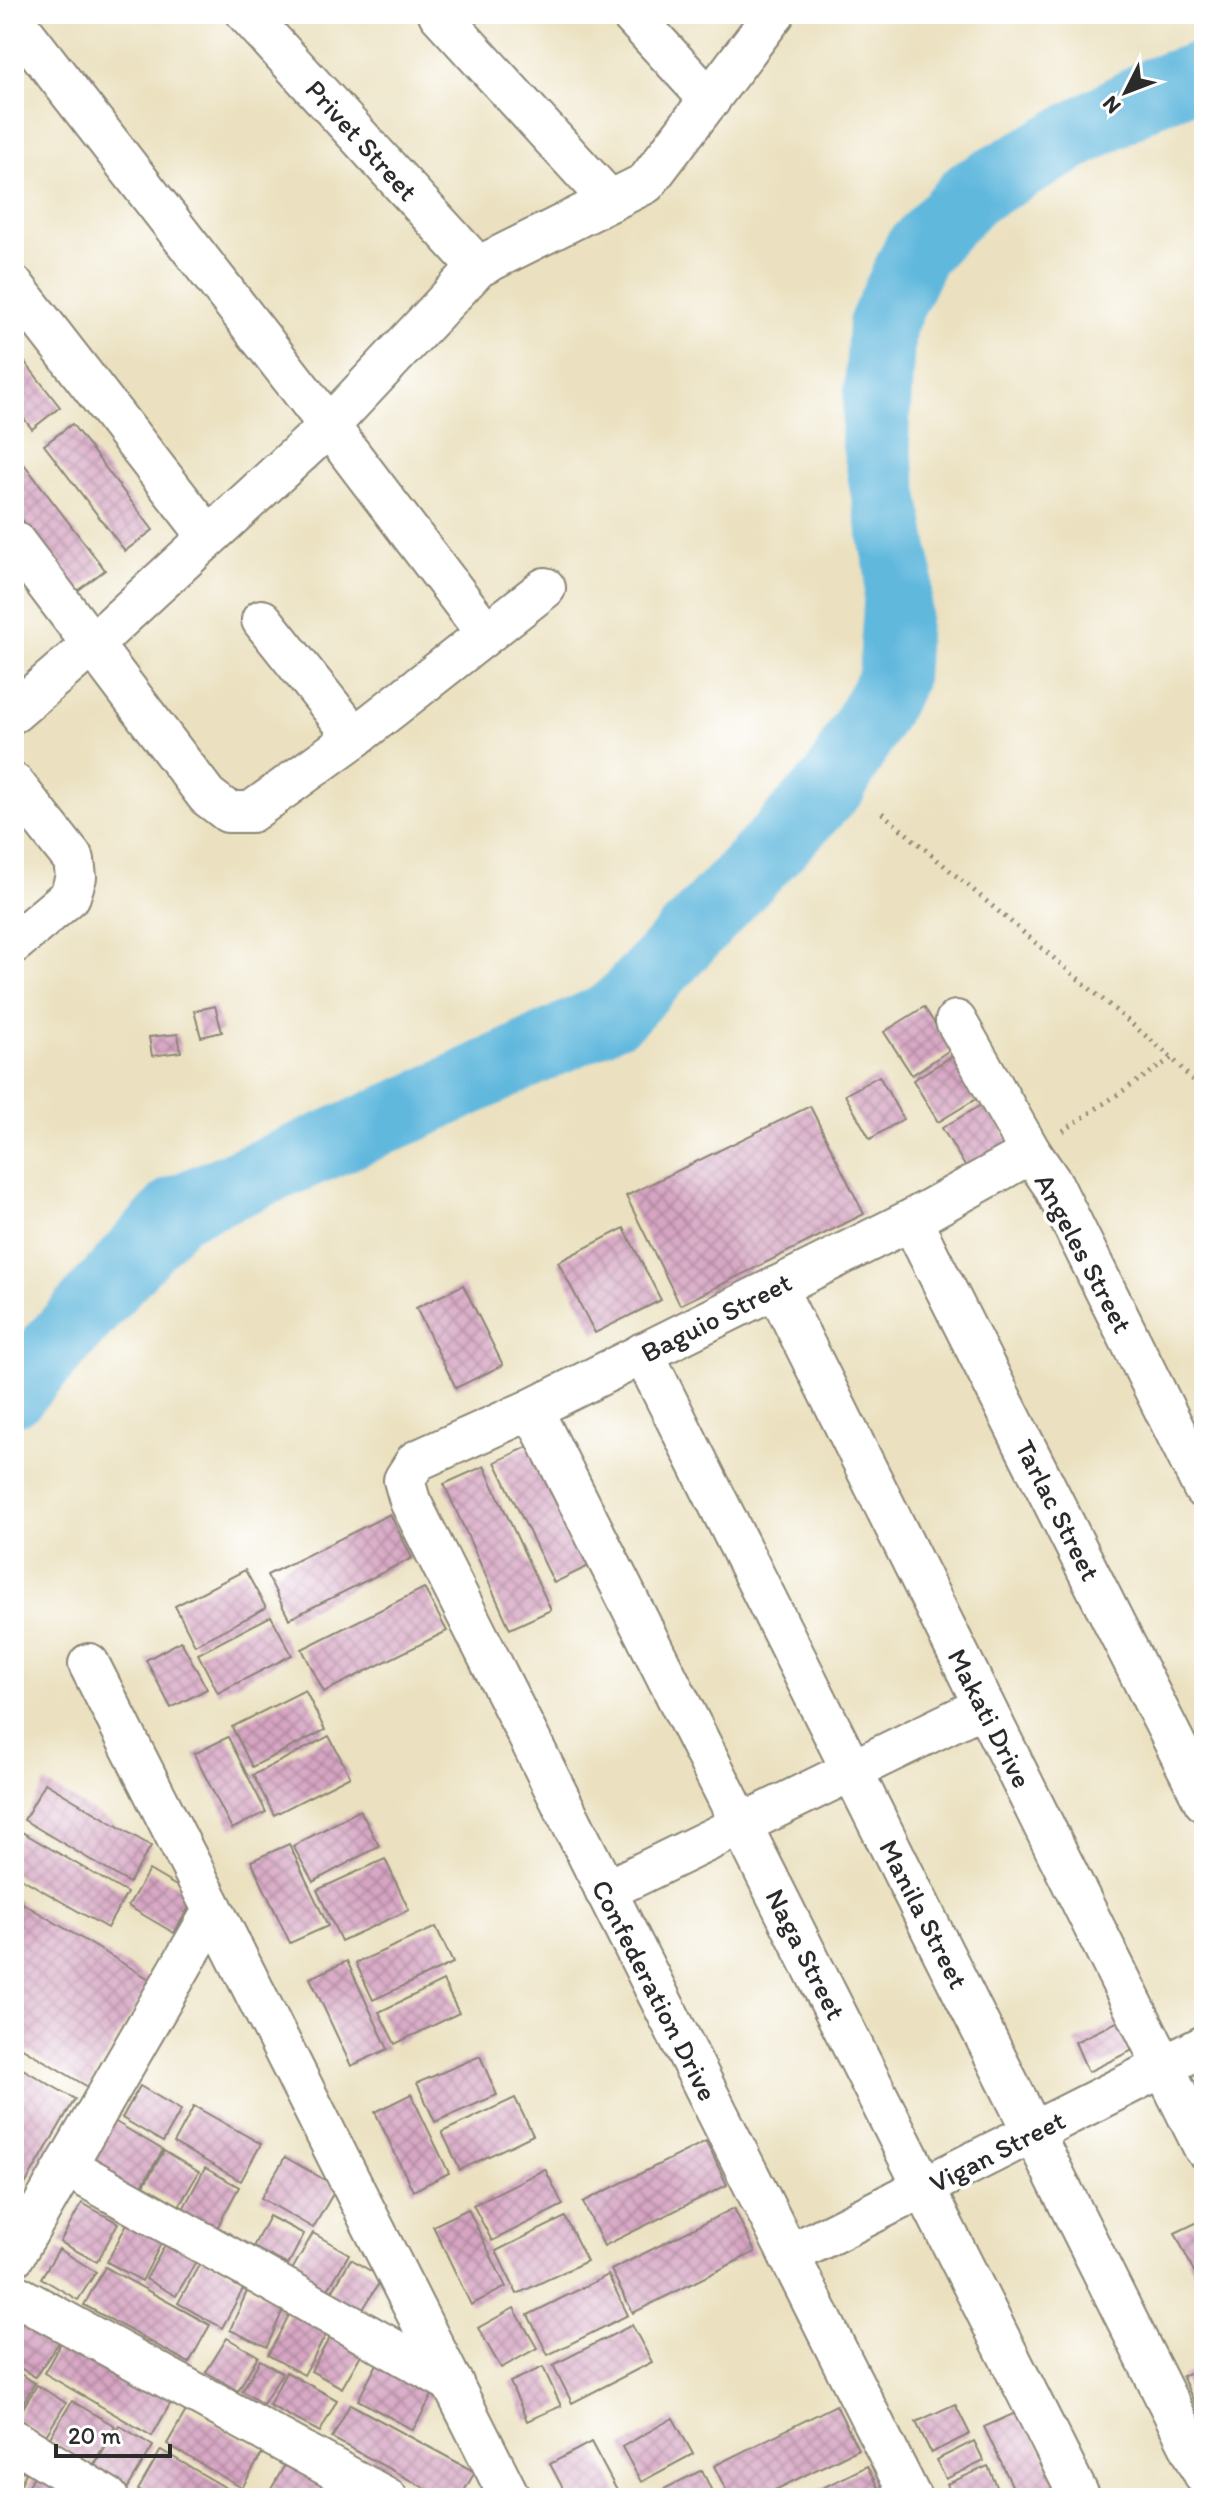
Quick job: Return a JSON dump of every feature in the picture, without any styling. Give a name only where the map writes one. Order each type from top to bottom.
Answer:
[{"type":"street","name":"Privet Street","points":[[247,14],[478,267]]},
{"type":"street","points":[[439,14],[610,201]]},
{"type":"street","points":[[631,14],[710,100]]},
{"type":"street","points":[[14,712],[93,644],[329,426],[478,267],[646,183],[774,14]]},
{"type":"street","points":[[14,20],[486,633]]},
{"type":"street","points":[[14,286],[208,536]]},
{"type":"street","points":[[14,541],[207,796],[228,812],[251,812],[355,737],[545,588]]},
{"type":"street","points":[[262,620],[355,737]]},
{"type":"street","points":[[14,784],[74,860],[76,877],[70,896],[14,943]]},
{"type":"street","name":"Angeles Street","points":[[956,1021],[1031,1153],[1053,1185],[1204,1489]]},
{"type":"street","name":"Baguio Street","points":[[404,1480],[416,1461],[532,1409],[911,1220],[1031,1153]]},
{"type":"street","name":"Tarlac Street","points":[[911,1220],[1204,1801]]},
{"type":"street","name":"Makati Drive","points":[[776,1287],[1204,2148]]},
{"type":"street","name":"Manila Street","points":[[643,1353],[1204,2474]]},
{"type":"street","name":"Naga Street","points":[[532,1409],[1080,2498]]},
{"type":"street","name":"Confederation Drive","points":[[404,1480],[410,1501],[911,2498]]},
{"type":"street","points":[[89,1664],[510,2498]]},
{"type":"street","points":[[605,1891],[984,1706]]},
{"type":"street","points":[[14,2256],[213,1911]]},
{"type":"street","name":"Vigan Street","points":[[789,2255],[1204,2046]]},
{"type":"street","points":[[66,2166],[453,2383]]},
{"type":"street","points":[[14,2294],[387,2498]]},
{"type":"street","points":[[14,2440],[108,2498]]},
{"type":"path","points":[[882,813],[1172,1058],[1204,1093]]},
{"type":"path","points":[[1031,1153],[1172,1058]]},
{"type":"building","points":[[14,348],[60,407],[32,429],[14,406]]},
{"type":"building","points":[[72,424],[153,530],[125,551],[44,445]]},
{"type":"building","points":[[24,464],[105,570],[77,591],[14,509],[14,472]]},
{"type":"building","points":[[215,1006],[222,1032],[201,1037],[194,1011]]},
{"type":"building","points":[[924,1007],[951,1049],[912,1075],[884,1032]]},
{"type":"building","points":[[178,1034],[181,1052],[152,1056],[149,1037]]},
{"type":"building","points":[[956,1054],[981,1096],[938,1122],[913,1080]]},
{"type":"building","points":[[879,1076],[903,1119],[870,1139],[845,1095]]},
{"type":"building","points":[[986,1102],[1011,1145],[968,1171],[942,1128]]},
{"type":"building","points":[[810,1106],[864,1214],[680,1305],[626,1196]]},
{"type":"building","points":[[624,1228],[661,1300],[595,1333],[558,1262]]},
{"type":"building","points":[[463,1285],[503,1365],[456,1388],[416,1308]]},
{"type":"building","points":[[538,1442],[597,1562],[554,1583],[495,1462]]},
{"type":"building","points":[[484,1466],[551,1610],[510,1629],[444,1484]]},
{"type":"building","points":[[390,1514],[412,1558],[289,1619],[267,1575]]},
{"type":"building","points":[[245,1570],[266,1608],[195,1645],[175,1606]]},
{"type":"building","points":[[424,1588],[447,1631],[324,1692],[302,1649]]},
{"type":"building","points":[[271,1616],[292,1655],[218,1693],[198,1654]]},
{"type":"building","points":[[181,1641],[207,1689],[171,1708],[146,1660]]},
{"type":"building","points":[[305,1690],[325,1730],[252,1767],[232,1727]]},
{"type":"building","points":[[329,1736],[350,1776],[274,1815],[253,1775]]},
{"type":"building","points":[[228,1737],[266,1812],[232,1829],[194,1754]]},
{"type":"building","points":[[45,1783],[151,1846],[129,1883],[24,1820]]},
{"type":"building","points":[[360,1810],[379,1846],[313,1882],[293,1846]]},
{"type":"building","points":[[22,1832],[127,1893],[107,1928],[14,1874],[14,1846]]},
{"type":"building","points":[[289,1844],[328,1926],[290,1943],[251,1861]]},
{"type":"building","points":[[385,1859],[409,1910],[341,1941],[317,1890]]},
{"type":"building","points":[[149,1870],[195,1897],[174,1933],[128,1906]]},
{"type":"building","points":[[14,1898],[151,1980],[88,2087],[14,2043]]},
{"type":"building","points":[[436,1927],[453,1963],[373,2000],[356,1963]]},
{"type":"building","points":[[347,1961],[388,2049],[351,2066],[310,1978]]},
{"type":"building","points":[[443,1981],[459,2013],[395,2044],[379,2012]]},
{"type":"building","points":[[1125,2018],[1139,2047],[1088,2072],[1075,2042]]},
{"type":"building","points":[[480,2056],[497,2095],[435,2122],[417,2083]]},
{"type":"building","points":[[14,2064],[75,2099],[23,2188],[14,2183]]},
{"type":"building","points":[[140,2086],[181,2110],[163,2142],[122,2118]]},
{"type":"building","points":[[411,2094],[449,2173],[413,2191],[375,2112]]},
{"type":"building","points":[[515,2098],[533,2135],[460,2170],[442,2132]]},
{"type":"building","points":[[194,2106],[261,2144],[241,2181],[174,2143]]},
{"type":"building","points":[[114,2121],[163,2150],[135,2197],[86,2167]]},
{"type":"building","points":[[706,2141],[727,2185],[604,2246],[583,2202]]},
{"type":"building","points":[[164,2151],[199,2172],[179,2206],[144,2185]]},
{"type":"building","points":[[285,2157],[337,2187],[313,2228],[261,2198]]},
{"type":"building","points":[[205,2168],[239,2187],[209,2243],[175,2224]]},
{"type":"building","points":[[545,2169],[563,2205],[492,2241],[473,2205]]},
{"type":"building","points":[[82,2203],[118,2223],[97,2262],[60,2242]]},
{"type":"building","points":[[135,2208],[170,2226],[142,2281],[107,2262]]},
{"type":"building","points":[[734,2208],[755,2252],[633,2313],[611,2270]]},
{"type":"building","points":[[468,2209],[506,2287],[471,2305],[433,2226]]},
{"type":"building","points":[[269,2216],[304,2234],[288,2265],[253,2247]]},
{"type":"building","points":[[565,2217],[587,2261],[517,2294],[496,2251]]},
{"type":"building","points":[[1204,2219],[1204,2292],[1175,2233]]},
{"type":"building","points":[[313,2233],[349,2254],[319,2305],[284,2284]]},
{"type":"building","points":[[168,2240],[198,2258],[176,2296],[146,2279]]},
{"type":"building","points":[[59,2249],[96,2272],[78,2300],[41,2278]]},
{"type":"building","points":[[203,2258],[247,2282],[222,2328],[178,2303]]},
{"type":"building","points":[[351,2259],[382,2278],[359,2316],[328,2298]]},
{"type":"building","points":[[105,2267],[210,2325],[189,2363],[84,2305]]},
{"type":"building","points":[[608,2275],[628,2315],[548,2355],[528,2315]]},
{"type":"building","points":[[248,2289],[285,2305],[267,2347],[230,2330]]},
{"type":"building","points":[[297,2300],[334,2320],[304,2375],[268,2355]]},
{"type":"building","points":[[514,2308],[537,2348],[501,2368],[478,2328]]},
{"type":"building","points":[[19,2314],[60,2341],[35,2377],[14,2364],[14,2321]]},
{"type":"building","points":[[632,2325],[652,2362],[572,2403],[553,2365]]},
{"type":"building","points":[[67,2332],[175,2395],[152,2436],[44,2373]]},
{"type":"building","points":[[331,2335],[362,2353],[342,2388],[311,2371]]},
{"type":"building","points":[[227,2338],[258,2356],[238,2391],[206,2372]]},
{"type":"building","points":[[260,2360],[282,2373],[263,2404],[242,2391]]},
{"type":"building","points":[[378,2362],[434,2392],[413,2430],[358,2400]]},
{"type":"building","points":[[1204,2366],[1204,2423],[1182,2376]]},
{"type":"building","points":[[543,2367],[561,2406],[527,2421],[510,2382]]},
{"type":"building","points":[[14,2370],[35,2383],[14,2418]]},
{"type":"building","points":[[286,2372],[337,2400],[320,2432],[269,2405]]},
{"type":"building","points":[[37,2385],[66,2403],[45,2437],[16,2419]]},
{"type":"building","points":[[72,2401],[115,2426],[93,2465],[49,2439]]},
{"type":"building","points":[[350,2404],[475,2472],[460,2498],[443,2498],[332,2438]]},
{"type":"building","points":[[955,2404],[970,2434],[931,2453],[916,2422]]},
{"type":"building","points":[[836,2405],[858,2449],[759,2498],[730,2498],[714,2466]]},
{"type":"building","points":[[187,2409],[263,2452],[242,2488],[167,2444]]},
{"type":"building","points":[[1022,2410],[1064,2498],[1018,2498],[984,2427]]},
{"type":"building","points":[[673,2418],[693,2454],[641,2482],[622,2447]]},
{"type":"building","points":[[119,2425],[153,2446],[123,2496],[89,2475]]},
{"type":"building","points":[[974,2441],[984,2461],[946,2479],[936,2460]]},
{"type":"building","points":[[591,2442],[621,2498],[568,2498],[550,2464]]},
{"type":"building","points":[[161,2450],[233,2492],[230,2498],[151,2498],[138,2490]]},
{"type":"building","points":[[287,2461],[352,2498],[266,2498]]},
{"type":"building","points":[[14,2466],[26,2473],[14,2498]]},
{"type":"building","points":[[867,2466],[883,2498],[802,2498],[847,2476]]},
{"type":"building","points":[[988,2466],[1002,2498],[953,2498],[947,2484]]},
{"type":"building","points":[[702,2470],[715,2498],[646,2498]]},
{"type":"building","points":[[34,2476],[62,2491],[59,2498],[22,2498]]},
{"type":"waterway","points":[[14,1392],[176,1210],[415,1107],[616,1013],[834,783],[892,679],[899,574],[875,438],[882,325],[916,252],[970,194],[1154,91],[1204,74]]}]
